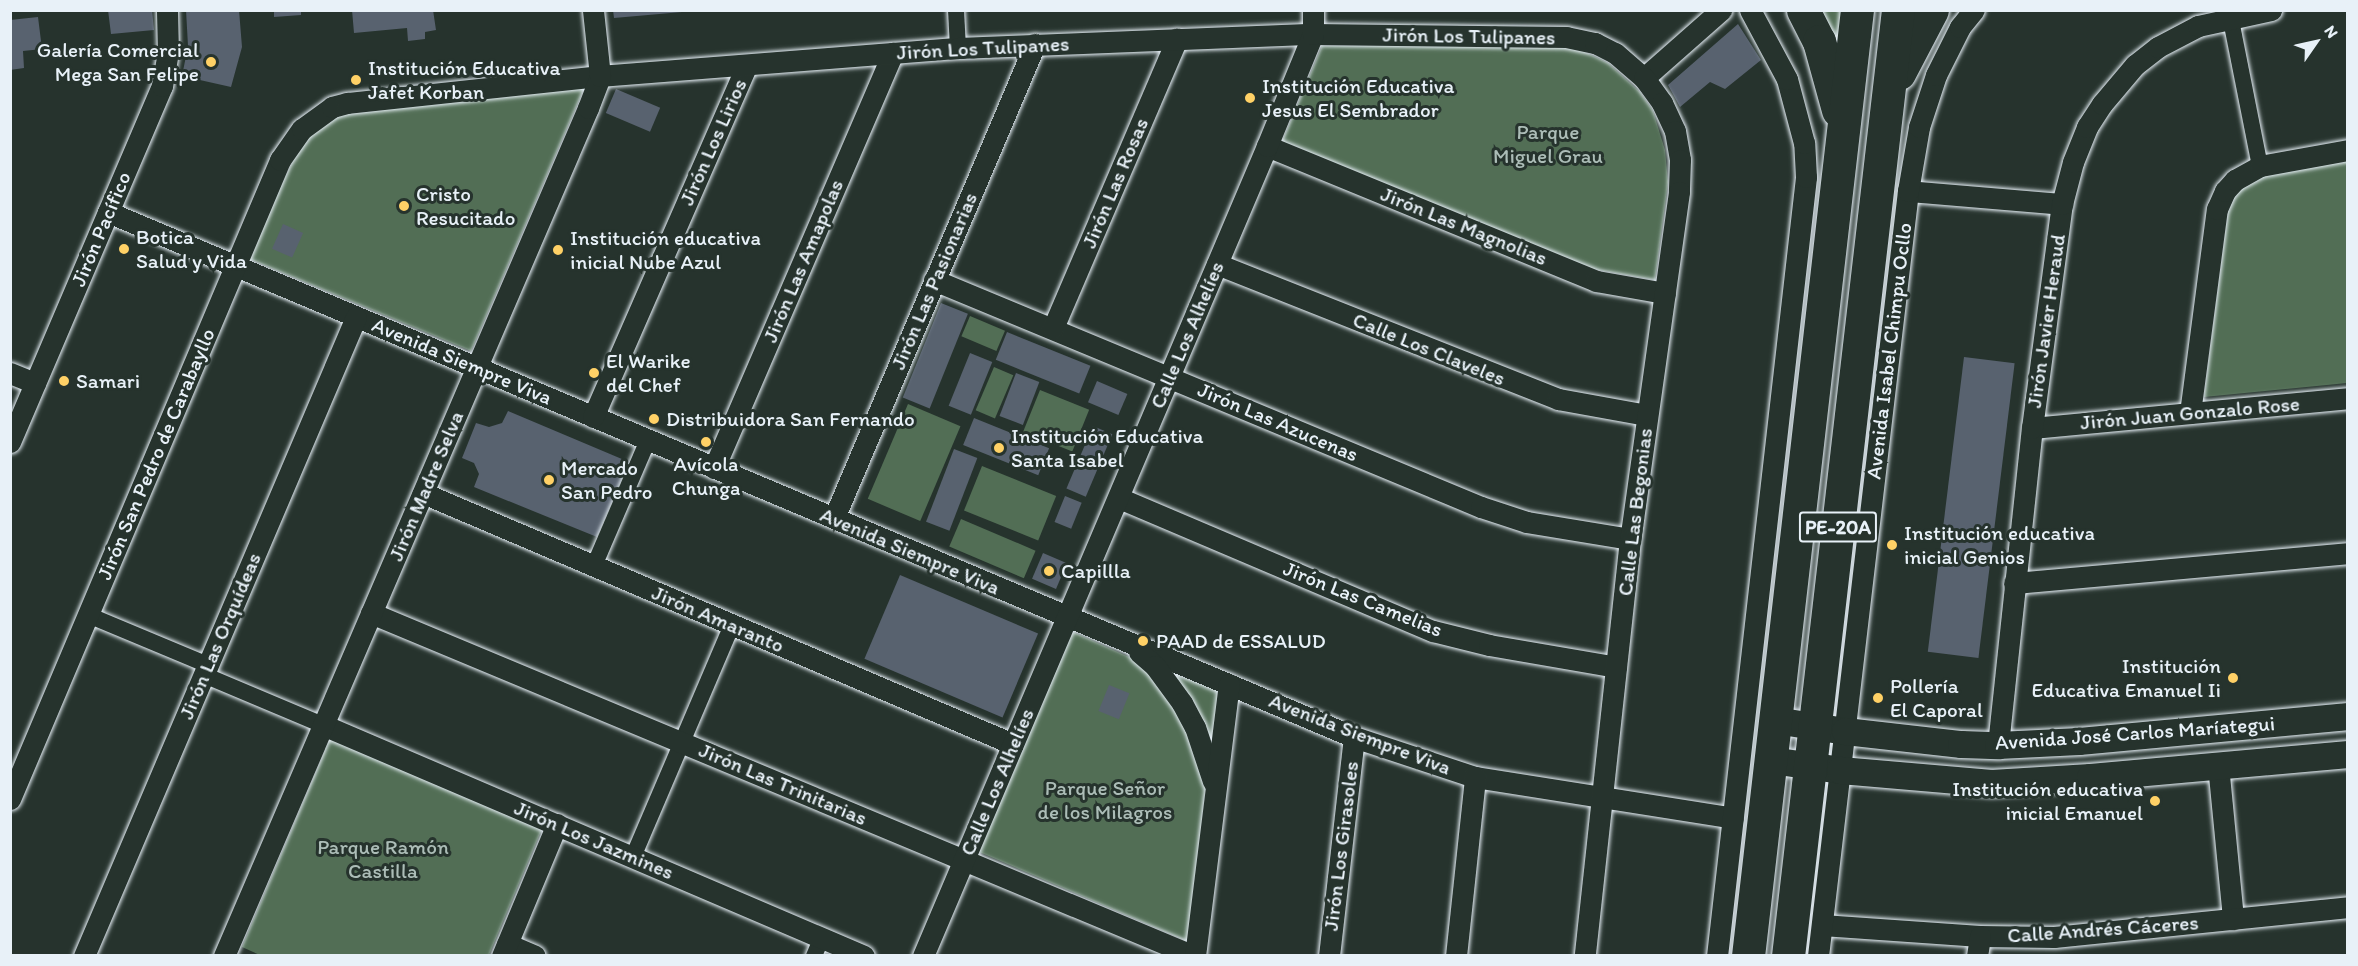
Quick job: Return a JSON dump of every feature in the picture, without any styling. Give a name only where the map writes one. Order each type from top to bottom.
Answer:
[{"type":"main road","points":[[1803,10],[1819,40],[1828,68],[1836,98],[1842,140]]},
{"type":"main road","name":"PE-20A","points":[[1748,956],[1756,757],[1760,717],[1842,140],[1857,10]]},
{"type":"main road","name":"Avenida Isabel Chimpu Ocllo","points":[[1788,956],[1825,768],[1830,728],[1898,10]]},
{"type":"main road","points":[[1888,99],[1915,40],[1932,10]]},
{"type":"street","name":"Jirón Pacífico","points":[[10,442],[162,86],[168,52],[167,10]]},
{"type":"street","name":"Jirón Madre Selva","points":[[224,956],[600,76],[593,10]]},
{"type":"street","points":[[956,10],[958,48]]},
{"type":"street","name":"Calle Los Alhelíes","points":[[923,956],[1267,146],[1313,34],[1313,10]]},
{"type":"street","points":[[1644,78],[1721,10]]},
{"type":"street","points":[[1750,10],[1775,51],[1787,79],[1804,143],[1806,177],[1760,717]]},
{"type":"street","name":"Avenida Isabel Chimpu Ocllo","points":[[1830,728],[1919,127],[1936,75],[1960,27],[1974,10]]},
{"type":"street","name":"Jirón Javier Heraud","points":[[1998,745],[2032,428],[2062,204],[2073,162],[2087,127],[2116,84],[2135,65],[2176,36],[2198,26],[2230,14],[2271,10]]},
{"type":"street","points":[[2230,14],[2260,166]]},
{"type":"street","name":"Jirón Los Tulipanes","points":[[315,117],[332,107],[347,103],[600,76],[958,48],[1313,34],[1566,37],[1595,44],[1615,53],[1644,78]]},
{"type":"street","name":"Jirón Las Rosas","points":[[1053,328],[1177,38]]},
{"type":"street","name":"Jirón Las Pasionarias","points":[[834,518],[1035,45]]},
{"type":"street","name":"Jirón Las Amapolas","points":[[714,468],[893,53]]},
{"type":"street","name":"Jirón Los Lirios","points":[[593,417],[747,65]]},
{"type":"street","name":"Calle Las Begonias","points":[[1585,956],[1630,539],[1679,192],[1680,160],[1674,131],[1662,103],[1644,78]]},
{"type":"street","name":"Jirón San Pedro de Carabayllo","points":[[10,799],[280,160],[302,129],[315,117]]},
{"type":"street","name":"Jirón Las Magnolias","points":[[1267,146],[1596,281],[1665,293]]},
{"type":"street","points":[[2190,413],[2217,209],[2225,191],[2235,180],[2260,166],[2348,150]]},
{"type":"street","points":[[1908,191],[2062,204]]},
{"type":"street","name":"Avenida Siempre Viva","points":[[108,212],[1354,737],[1475,777],[1733,818]]},
{"type":"street","name":"Calle Los Claveles","points":[[1217,264],[1557,399],[1647,415]]},
{"type":"street","name":"Jirón Las Azucenas","points":[[934,280],[1481,507],[1527,522],[1630,539]]},
{"type":"street","name":"Jirón Las Orquídeas","points":[[84,956],[356,317]]},
{"type":"street","points":[[10,373],[35,383]]},
{"type":"street","name":"Jirón Juan Gonzalo Rose","points":[[2032,428],[2348,398]]},
{"type":"street","points":[[594,566],[648,440]]},
{"type":"street","name":"Jirón Amaranto","points":[[423,493],[1013,744]]},
{"type":"street","name":"Jirón Las Camelias","points":[[1119,498],[1433,631],[1489,645],[1616,667]]},
{"type":"street","points":[[2014,583],[2348,553]]},
{"type":"street","name":"Jirón Las Trinitarias","points":[[371,613],[1195,956]]},
{"type":"street","points":[[88,615],[323,725]]},
{"type":"street","points":[[633,857],[732,625]]},
{"type":"street","points":[[1127,642],[1155,666],[1182,704],[1198,735],[1215,790]]},
{"type":"street","points":[[1195,956],[1229,684]]},
{"type":"street","name":"Avenida José Carlos Maríategui","points":[[1760,717],[1961,744],[1998,745],[2079,741],[2348,716]]},
{"type":"street","name":"Jirón Los Jazmines","points":[[323,725],[633,857],[818,946],[864,956]]},
{"type":"street","name":"Jirón Los Girasoles","points":[[1329,956],[1354,737]]},
{"type":"street","name":"Avenida José Carlos Maríategui","points":[[1756,757],[1825,768],[1991,783],[2348,754]]},
{"type":"street","points":[[1717,956],[1733,818],[1756,757]]},
{"type":"street","points":[[2218,765],[2233,919]]},
{"type":"street","name":"Avenida Isabel Chimpu Ocllo","points":[[1818,956],[1822,925],[1825,768]]},
{"type":"street","points":[[1456,956],[1475,777]]},
{"type":"street","points":[[536,956],[505,950],[557,824]]},
{"type":"street","name":"Calle Andrés Cáceres","points":[[1822,925],[1978,946],[2054,936],[2348,907]]},
{"type":"green space","points":[[1812,11],[1847,11],[1841,87]]},
{"type":"green space","name":"Parque Miguel Grau","points":[[1556,43],[1574,47],[1608,63],[1640,92],[1653,111],[1665,150],[1668,182],[1655,280],[1593,269],[1281,144],[1322,46]]},
{"type":"green space","points":[[586,84],[471,351],[247,258],[302,142],[337,115]]},
{"type":"green space","points":[[2347,157],[2347,383],[2204,397],[2228,211],[2235,195],[2245,183],[2260,175]]},
{"type":"green space","points":[[970,316],[1005,331],[996,351],[961,336]]},
{"type":"green space","points":[[994,367],[1013,375],[995,418],[976,410]]},
{"type":"green space","points":[[1040,390],[1089,410],[1072,452],[1023,432]]},
{"type":"green space","points":[[908,404],[960,426],[920,521],[868,499]]},
{"type":"green space","points":[[982,466],[1056,496],[1038,540],[964,511]]},
{"type":"green space","points":[[961,519],[1036,551],[1024,578],[949,547]]},
{"type":"green space","name":"Parque Señor de los Milagros","points":[[1073,632],[1129,657],[1145,667],[1173,701],[1206,781],[1189,942],[977,851]]},
{"type":"green space","points":[[1167,671],[1218,691],[1212,755]]},
{"type":"green space","name":"Parque Ramón Castilla","points":[[332,734],[544,824],[489,955],[262,956],[242,947]]},
{"type":"building","points":[[108,10],[152,10],[154,30],[111,34]]},
{"type":"building","name":"Galería Comercial Mega San Felipe","points":[[186,10],[239,10],[242,47],[231,87],[182,76],[188,46]]},
{"type":"building","points":[[274,10],[301,10],[301,15],[274,17]]},
{"type":"building","points":[[352,10],[433,10],[436,30],[425,32],[425,39],[408,41],[407,28],[354,33]]},
{"type":"building","points":[[613,10],[682,10],[682,12],[614,18]]},
{"type":"building","points":[[38,17],[42,49],[23,51],[24,68],[10,70],[10,20]]},
{"type":"building","points":[[1738,24],[1761,60],[1725,89],[1710,82],[1680,107],[1668,85]]},
{"type":"building","points":[[616,89],[660,108],[650,132],[606,113]]},
{"type":"building","points":[[283,224],[303,233],[292,258],[272,249]]},
{"type":"building","points":[[941,303],[968,314],[930,408],[903,398]]},
{"type":"building","points":[[1007,332],[1090,366],[1079,394],[996,360]]},
{"type":"building","points":[[970,353],[992,362],[971,415],[949,406]]},
{"type":"building","points":[[1964,357],[2015,363],[1978,658],[1928,652]]},
{"type":"building","points":[[1016,373],[1039,382],[1023,425],[1000,416]]},
{"type":"building","points":[[1097,381],[1127,394],[1118,415],[1088,402]]},
{"type":"building","name":"Mercado San Pedro","points":[[508,411],[629,462],[597,537],[474,487],[479,474],[474,463],[462,458],[476,423],[489,427],[502,423]]},
{"type":"building","points":[[974,418],[1049,448],[1038,475],[963,445]]},
{"type":"building","points":[[1093,426],[1112,434],[1086,497],[1066,489]]},
{"type":"building","points":[[954,449],[977,458],[949,531],[926,522]]},
{"type":"building","points":[[1065,496],[1082,503],[1071,529],[1055,522]]},
{"type":"building","name":"Capillla","points":[[1043,553],[1067,563],[1056,589],[1032,579]]},
{"type":"building","points":[[900,575],[1038,634],[1003,717],[864,659]]},
{"type":"building","points":[[1109,685],[1129,693],[1119,719],[1099,711]]},
{"type":"place","name":"Galería Comercial Mega San Felipe","points":[[211,62]]},
{"type":"place","name":"Institución Educativa Jafet Korban","points":[[356,80]]},
{"type":"place","name":"Institución Educativa Jesus El Sembrador","points":[[1250,98]]},
{"type":"place","name":"Cristo Resucitado","points":[[404,206]]},
{"type":"place","name":"Botica Salud y Vida","points":[[124,249]]},
{"type":"place","name":"Institución educativa inicial Nube Azul","points":[[558,250]]},
{"type":"place","name":"El Warike del Chef","points":[[594,373]]},
{"type":"place","name":"Samari","points":[[64,381]]},
{"type":"place","name":"Distribuidora San Fernando","points":[[654,419]]},
{"type":"place","name":"Avícola Chunga","points":[[706,442]]},
{"type":"place","name":"Institución Educativa Santa Isabel","points":[[999,448]]},
{"type":"place","name":"Mercado San Pedro","points":[[549,480]]},
{"type":"place","name":"Institución educativa inicial Genios","points":[[1892,545]]},
{"type":"place","name":"Capillla","points":[[1049,571]]},
{"type":"place","name":"PAAD de ESSALUD","points":[[1143,641]]},
{"type":"place","name":"Institución Educativa Emanuel Ii","points":[[2233,678]]},
{"type":"place","name":"Pollería El Caporal","points":[[1878,698]]},
{"type":"place","name":"Institución educativa inicial Emanuel","points":[[2155,801]]}]
